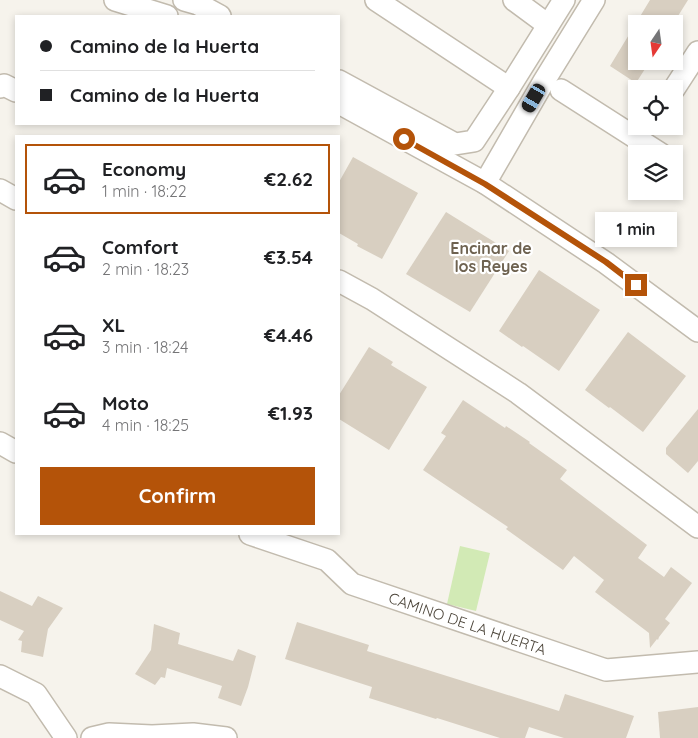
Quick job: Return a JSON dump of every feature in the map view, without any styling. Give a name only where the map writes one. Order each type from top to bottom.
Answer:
[{"type":"street","points":[[115,0],[164,15]]},
{"type":"street","points":[[376,0],[509,88]]},
{"type":"street","points":[[514,0],[548,25]]},
{"type":"street","points":[[340,82],[455,144],[474,141],[564,0]]},
{"type":"street","points":[[485,184],[594,0]]},
{"type":"street","points":[[193,5],[218,15]]},
{"type":"street","points":[[680,80],[698,52]]},
{"type":"street","points":[[0,87],[4,85],[15,90]]},
{"type":"street","points":[[561,90],[628,126]]},
{"type":"street","points":[[340,104],[485,184],[606,262],[698,331]]},
{"type":"street","points":[[645,135],[653,145]]},
{"type":"street","points":[[0,190],[15,198]]},
{"type":"street","points":[[340,283],[372,299],[518,393],[698,527]]},
{"type":"street","points":[[0,443],[15,451]]},
{"type":"street","name":"CAMINO DE LA HUERTA","points":[[253,535],[327,560],[352,584],[606,670],[698,662]]},
{"type":"street","points":[[0,676],[36,694],[66,738]]},
{"type":"street","points":[[92,738],[109,734],[152,736],[193,734],[226,738]]},
{"type":"green space","points":[[460,546],[490,553],[476,611],[447,604]]},
{"type":"building","points":[[650,0],[688,0],[679,15],[641,15]]},
{"type":"building","points":[[628,36],[628,70],[644,70],[638,80],[631,80],[610,66]]},
{"type":"building","points":[[353,157],[418,193],[382,259],[357,246],[358,244],[340,234],[340,180]]},
{"type":"building","points":[[446,212],[509,251],[470,312],[406,274]]},
{"type":"building","points":[[539,270],[600,310],[559,371],[499,331]]},
{"type":"building","points":[[628,332],[686,376],[643,432],[585,390]]},
{"type":"building","points":[[369,347],[393,362],[391,365],[427,387],[389,450],[340,420],[340,393]]},
{"type":"building","points":[[463,400],[530,442],[567,470],[560,479],[647,545],[638,558],[664,577],[671,567],[692,583],[665,619],[670,623],[650,648],[649,633],[595,592],[604,580],[574,556],[563,570],[506,529],[508,527],[423,470],[446,436],[441,433]]},
{"type":"building","points":[[698,409],[698,461],[688,473],[666,454],[666,448]]},
{"type":"building","points":[[0,591],[32,606],[38,596],[63,608],[48,629],[43,657],[21,652],[22,641],[18,640],[24,631],[0,620]]},
{"type":"building","points":[[297,622],[369,645],[367,651],[559,711],[565,694],[634,716],[626,738],[564,738],[529,727],[525,738],[500,738],[369,698],[372,687],[285,659]]},
{"type":"building","points":[[154,624],[180,633],[178,644],[233,661],[238,649],[256,656],[241,706],[218,698],[222,686],[167,668],[165,678],[161,677],[155,685],[135,674],[151,650]]},
{"type":"building","points":[[698,707],[698,738],[660,738],[658,712]]},
{"type":"district","name":"Encinar de los Reyes","points":[[491,257]]},
{"type":"route","points":[[404,139],[485,184],[606,262],[636,285]]}]
